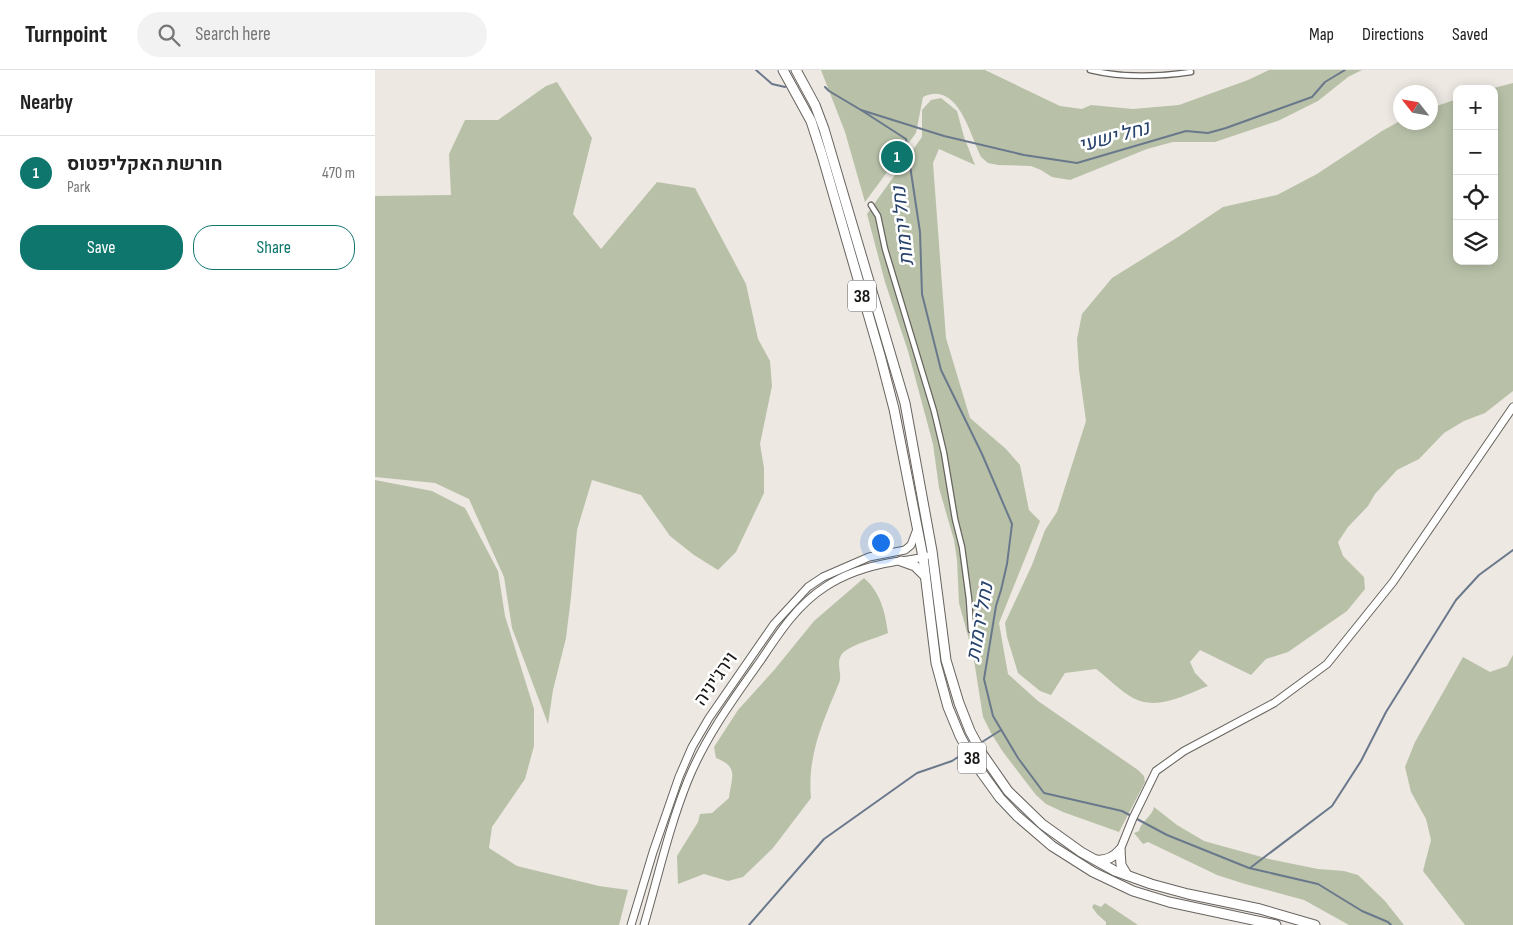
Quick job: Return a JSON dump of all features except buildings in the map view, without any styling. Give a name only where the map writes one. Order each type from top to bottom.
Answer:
[{"type":"highway","name":"38","points":[[783,70],[811,121],[822,154],[894,408],[923,557],[936,663],[960,736],[974,762],[1000,798],[1017,816],[1052,846],[1093,872],[1126,888],[1169,902],[1277,925]]},
{"type":"highway","name":"38","points":[[796,70],[815,105],[827,137],[905,403],[931,550],[946,660],[951,681],[970,731],[994,772],[1008,791],[1059,838],[1094,860],[1129,877],[1188,894],[1260,909],[1315,925]]},
{"type":"highway","points":[[901,561],[915,566],[925,576]]},
{"type":"highway","points":[[1094,860],[1107,859],[1119,850],[1121,866],[1129,877]]},
{"type":"street","points":[[1090,70],[1124,76],[1169,75],[1191,72]]},
{"type":"street","points":[[871,205],[878,216],[885,249],[934,411],[944,452],[955,519],[962,547],[971,630]]},
{"type":"street","points":[[1119,850],[1156,772],[1184,751],[1274,703],[1327,664],[1393,582],[1513,407]]},
{"type":"street","name":"וירג'יניה","points":[[631,925],[679,777],[692,747],[709,718],[774,624],[808,587],[832,572],[863,559],[905,550],[911,545],[917,529]]},
{"type":"street","points":[[923,557],[931,550]]},
{"type":"street","name":"וירג'יניה","points":[[644,925],[664,851],[688,779],[718,722],[781,630],[797,610],[825,587],[858,570],[923,557]]},
{"type":"green space","points":[[821,70],[985,70],[1060,106],[1082,109],[1091,105],[1133,109],[1179,105],[1248,80],[1269,70],[1362,70],[1348,77],[1318,101],[1280,120],[1215,142],[1173,142],[1147,149],[1070,180],[1052,177],[1031,166],[988,163],[981,157],[961,112],[954,103],[945,96],[935,94],[923,97],[916,133],[865,202],[845,132]]},
{"type":"green space","points":[[557,82],[592,138],[573,214],[601,249],[657,182],[695,188],[746,284],[758,339],[770,361],[772,386],[760,444],[764,468],[764,493],[736,552],[718,570],[694,555],[670,536],[641,495],[592,480],[577,530],[566,638],[553,690],[548,724],[512,628],[504,577],[469,499],[435,483],[375,477],[375,196],[451,195],[449,154],[465,120],[498,120],[546,86]]},
{"type":"green space","points":[[1513,83],[1513,391],[1485,413],[1464,421],[1444,433],[1419,459],[1397,470],[1348,527],[1338,542],[1343,556],[1364,577],[1365,589],[1347,611],[1288,652],[1266,659],[1251,675],[1200,650],[1190,662],[1195,673],[1208,686],[1171,700],[1152,703],[1142,702],[1128,695],[1096,669],[1065,673],[1051,695],[1040,691],[1018,673],[1007,637],[1005,623],[1032,565],[1045,530],[1057,512],[1086,421],[1077,339],[1082,314],[1112,278],[1223,207],[1277,195],[1317,174],[1393,125],[1393,130],[1438,130],[1438,106],[1453,100],[1453,265],[1498,265],[1498,87]]},
{"type":"green space","points":[[941,98],[957,111],[964,137],[975,165],[939,149],[933,163],[946,338],[970,418],[1006,449],[1020,465],[1029,510],[1040,521],[999,623],[1008,674],[1038,701],[1144,776],[1145,782],[1119,832],[1046,804],[1036,795],[1003,752],[983,717],[973,654],[959,603],[954,540],[939,488],[933,444],[908,351],[885,282],[867,214],[922,137],[922,110],[931,100]]},
{"type":"green space","points":[[375,480],[432,491],[465,508],[498,571],[505,616],[534,709],[534,746],[525,779],[492,827],[489,848],[517,866],[599,886],[628,890],[619,925],[375,925]]},
{"type":"green space","points":[[864,578],[878,596],[888,633],[851,648],[840,657],[840,680],[817,739],[811,767],[811,798],[773,848],[743,877],[728,881],[704,874],[678,884],[677,856],[698,822],[700,814],[712,813],[729,798],[732,779],[731,769],[724,761],[716,758],[714,747],[738,710],[775,669],[814,621]]},
{"type":"green space","points":[[1513,655],[1513,925],[1465,925],[1423,871],[1431,840],[1426,819],[1411,792],[1405,767],[1415,742],[1463,657],[1490,672],[1507,666]]},
{"type":"green space","points":[[1154,807],[1177,825],[1204,841],[1269,859],[1358,875],[1385,901],[1404,925],[1349,925],[1304,900],[1217,875],[1148,842],[1143,844],[1134,833],[1139,831]]},
{"type":"green space","points":[[1105,903],[1138,925],[1106,925],[1106,922],[1092,907],[1094,904],[1101,907]]},
{"type":"waterway","name":"נחל ישעי","points":[[756,70],[772,84],[785,87]]},
{"type":"waterway","name":"נחל ישעי","points":[[825,87],[861,110],[944,136],[1024,155],[1077,163],[1186,131],[1208,133],[1226,128],[1312,97],[1325,82],[1345,70]]},
{"type":"waterway","name":"נחל ירמות","points":[[861,110],[906,139],[920,232],[922,294],[941,370],[982,454],[1012,524],[1007,564],[996,606],[984,679],[993,716],[1018,758],[1044,793],[1122,811],[1167,835],[1249,868],[1318,884],[1362,911],[1391,925]]},
{"type":"waterway","points":[[1250,868],[1332,806],[1361,761],[1386,712],[1456,600],[1479,575],[1513,550]]},
{"type":"waterway","points":[[982,742],[1001,730]]},
{"type":"waterway","points":[[749,925],[824,839],[917,773],[952,761],[964,753]]},
{"type":"place","name":"חורשת האקליפטוס","points":[[897,157]]}]
